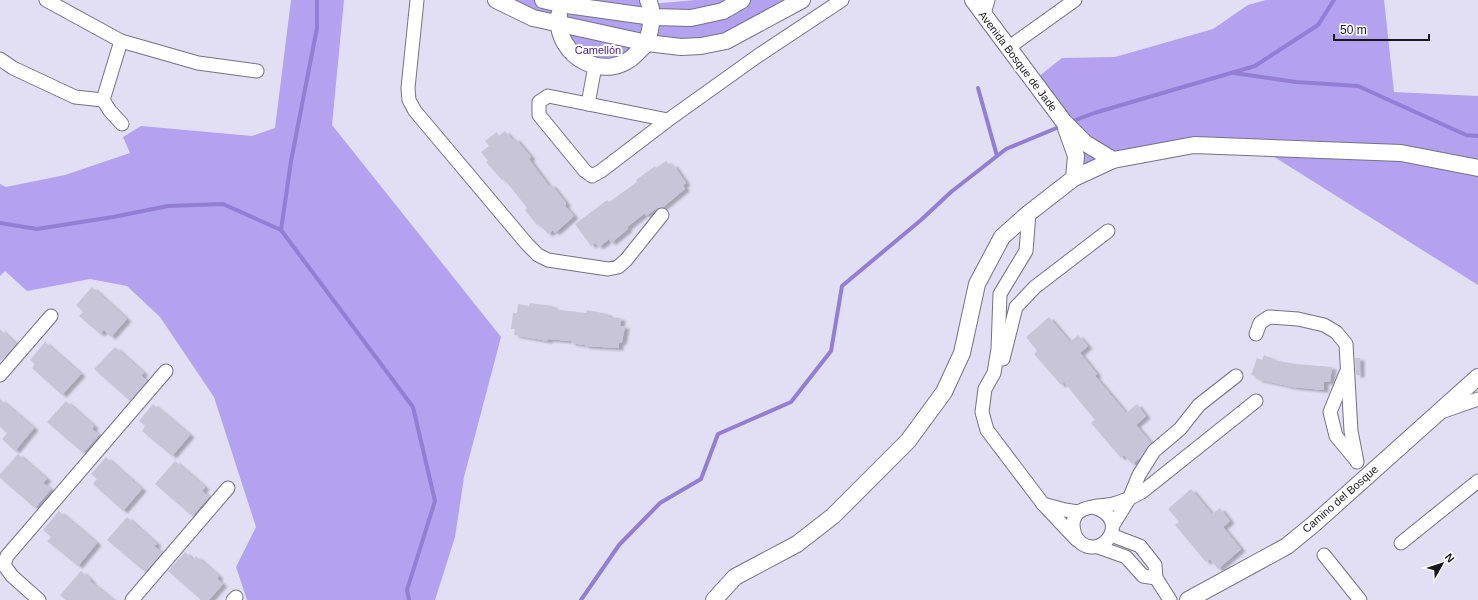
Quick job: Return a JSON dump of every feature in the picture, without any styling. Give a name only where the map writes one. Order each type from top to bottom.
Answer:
[{"type":"street","points":[[46,0],[121,41],[198,63],[257,71]]},
{"type":"street","points":[[417,0],[408,88],[409,100],[415,111],[527,244],[538,255],[548,260],[608,269],[618,267],[626,260],[662,215]]},
{"type":"street","points":[[496,0],[532,18],[647,43],[681,47],[701,46],[726,41],[802,0]]},
{"type":"street","points":[[543,0],[653,17],[691,18],[723,11],[742,0]]},
{"type":"street","points":[[561,2],[558,24],[566,47],[584,62],[595,66],[607,67],[630,60],[647,43],[653,17],[648,0]]},
{"type":"street","points":[[668,120],[548,96],[539,102],[539,115],[585,171],[592,176],[601,171],[668,120],[759,55],[842,0]]},
{"type":"street","name":"Avenida Bosque de Jade","points":[[973,0],[985,5],[1008,48],[1064,122],[1085,143],[1113,160]]},
{"type":"street","points":[[1008,48],[1074,0]]},
{"type":"street","points":[[121,41],[103,100],[110,111],[122,124]]},
{"type":"street","points":[[0,59],[13,68],[75,97],[103,100]]},
{"type":"street","points":[[588,104],[595,66]]},
{"type":"street","points":[[0,69],[13,68]]},
{"type":"street","name":"Avenida Bosque de Jade","points":[[1064,122],[1076,156],[1074,178]]},
{"type":"street","points":[[714,600],[735,577],[797,544],[833,516],[908,442],[944,392],[962,353],[977,284],[1002,237],[1029,212],[1074,178],[1099,165],[1113,160],[1194,145],[1401,153],[1478,168]]},
{"type":"street","points":[[994,373],[998,349],[1000,294],[1026,251],[1029,212]]},
{"type":"street","points":[[1108,231],[1035,288],[1016,307],[1005,356],[985,389],[982,412],[987,430],[1043,504],[1083,545],[1090,547],[1098,546],[1106,542],[1129,499],[1139,475],[1154,451],[1180,429],[1199,405],[1236,376]]},
{"type":"street","points":[[0,375],[51,316]]},
{"type":"street","points":[[1256,334],[1260,323],[1269,317],[1298,319],[1324,325],[1336,332],[1346,344],[1351,431],[1357,462]]},
{"type":"street","points":[[1347,370],[1330,412],[1336,436],[1367,476]]},
{"type":"street","points":[[39,600],[8,571],[4,565],[7,556],[166,371]]},
{"type":"street","name":"Camino del Bosque","points":[[1194,598],[1287,546],[1315,523],[1478,377]]},
{"type":"street","points":[[1437,414],[1478,399]]},
{"type":"street","points":[[1077,540],[1073,531],[1073,521],[1078,512],[1086,508],[1112,504],[1129,499],[1142,492],[1256,401]]},
{"type":"street","points":[[1401,543],[1478,481]]},
{"type":"street","points":[[132,600],[228,488]]},
{"type":"street","points":[[1043,504],[1078,512]]},
{"type":"street","points":[[1094,507],[1103,510],[1110,516],[1112,530]]},
{"type":"street","points":[[1112,530],[1140,546],[1155,565],[1156,578],[1170,600]]},
{"type":"street","points":[[1098,546],[1126,557],[1143,576],[1156,578]]},
{"type":"street","points":[[1324,555],[1360,600]]},
{"type":"green space","points":[[291,0],[344,0],[332,125],[501,337],[464,477],[455,537],[435,600],[247,600],[236,567],[256,527],[214,397],[160,317],[127,286],[90,279],[27,291],[5,271],[0,276],[0,184],[6,187],[65,175],[130,153],[123,137],[141,126],[252,136],[275,128]]},
{"type":"green space","name":"Camellón","points":[[496,0],[648,0],[650,4],[696,0],[802,0],[726,41],[647,43],[630,60],[595,66],[558,24]]},
{"type":"green space","points":[[1266,0],[1384,0],[1394,92],[1478,96],[1478,285],[1260,148],[1194,145],[1074,178],[1076,156],[1033,81],[1062,58],[1115,57],[1213,29],[1248,5]]},
{"type":"building","points":[[505,131],[513,140],[515,138],[531,157],[529,159],[537,170],[549,186],[551,184],[566,203],[565,206],[574,216],[555,233],[553,230],[548,234],[539,224],[537,225],[525,210],[527,208],[504,179],[502,180],[486,162],[488,161],[481,152],[489,146],[485,141],[497,132],[499,136]]},
{"type":"building","points":[[666,161],[670,166],[673,164],[686,183],[683,185],[685,189],[663,207],[656,210],[655,209],[646,216],[645,213],[627,227],[628,229],[611,243],[609,239],[599,247],[595,243],[591,246],[575,224],[607,200],[609,202],[637,182],[636,180],[655,166],[656,168]]},
{"type":"building","points":[[92,287],[127,319],[111,337],[104,330],[100,334],[79,316],[83,312],[76,305]]},
{"type":"building","points":[[530,303],[553,306],[553,309],[586,313],[587,310],[608,314],[609,317],[621,318],[620,326],[625,326],[622,342],[619,343],[619,348],[585,346],[571,343],[571,341],[548,339],[548,341],[514,335],[515,329],[511,329],[513,313],[517,313],[518,304],[529,306]]},
{"type":"building","points":[[1049,317],[1070,342],[1078,335],[1088,346],[1080,353],[1097,374],[1095,376],[1126,413],[1137,404],[1146,416],[1136,425],[1151,443],[1141,457],[1132,464],[1124,455],[1121,458],[1091,423],[1095,420],[1064,382],[1061,385],[1034,354],[1037,351],[1026,337]]},
{"type":"building","points":[[0,329],[16,344],[0,362]]},
{"type":"building","points":[[45,342],[81,374],[62,395],[32,368],[35,364],[30,360]]},
{"type":"building","points":[[115,347],[144,373],[141,375],[147,381],[130,401],[94,369]]},
{"type":"building","points":[[1264,355],[1278,361],[1332,367],[1330,382],[1324,382],[1324,390],[1293,387],[1257,379],[1257,377],[1251,375],[1257,358],[1262,360]]},
{"type":"building","points":[[1355,358],[1360,358],[1360,375],[1356,375]]},
{"type":"building","points":[[0,399],[34,428],[15,451],[2,439],[7,433],[0,427]]},
{"type":"building","points":[[66,401],[94,426],[92,429],[99,435],[83,453],[47,422]]},
{"type":"building","points":[[153,404],[190,435],[172,456],[142,431],[145,426],[139,421]]},
{"type":"building","points":[[18,454],[47,479],[43,483],[51,489],[35,508],[0,478],[0,474]]},
{"type":"building","points":[[106,457],[142,489],[123,511],[93,484],[97,479],[91,474]]},
{"type":"building","points":[[175,461],[205,487],[202,491],[209,497],[192,516],[155,484]]},
{"type":"building","points":[[1191,489],[1212,514],[1220,508],[1230,521],[1223,527],[1241,549],[1218,569],[1210,559],[1206,562],[1175,525],[1179,522],[1168,509]]},
{"type":"building","points":[[59,511],[97,543],[78,566],[47,541],[51,537],[43,530]]},
{"type":"building","points":[[127,517],[157,544],[154,546],[162,553],[145,572],[107,540]]},
{"type":"building","points":[[185,552],[193,560],[196,556],[219,576],[217,579],[223,584],[209,600],[201,600],[168,571]]},
{"type":"building","points":[[81,571],[91,580],[90,581],[113,600],[66,600],[60,595]]},
{"type":"waterway","points":[[281,230],[291,161],[317,28],[317,0]]},
{"type":"waterway","points":[[1073,121],[1094,113],[1255,66],[1318,25],[1334,0]]},
{"type":"waterway","points":[[1234,73],[1296,82],[1358,86],[1466,135],[1478,136]]},
{"type":"waterway","points":[[978,88],[997,156]]},
{"type":"waterway","points":[[581,600],[619,545],[660,503],[701,479],[718,434],[791,402],[831,351],[842,286],[921,220],[951,192],[1006,149],[1059,127]]},
{"type":"waterway","points":[[0,223],[37,229],[113,217],[168,206],[223,204],[281,230],[413,407],[435,501],[407,590],[409,600]]}]
